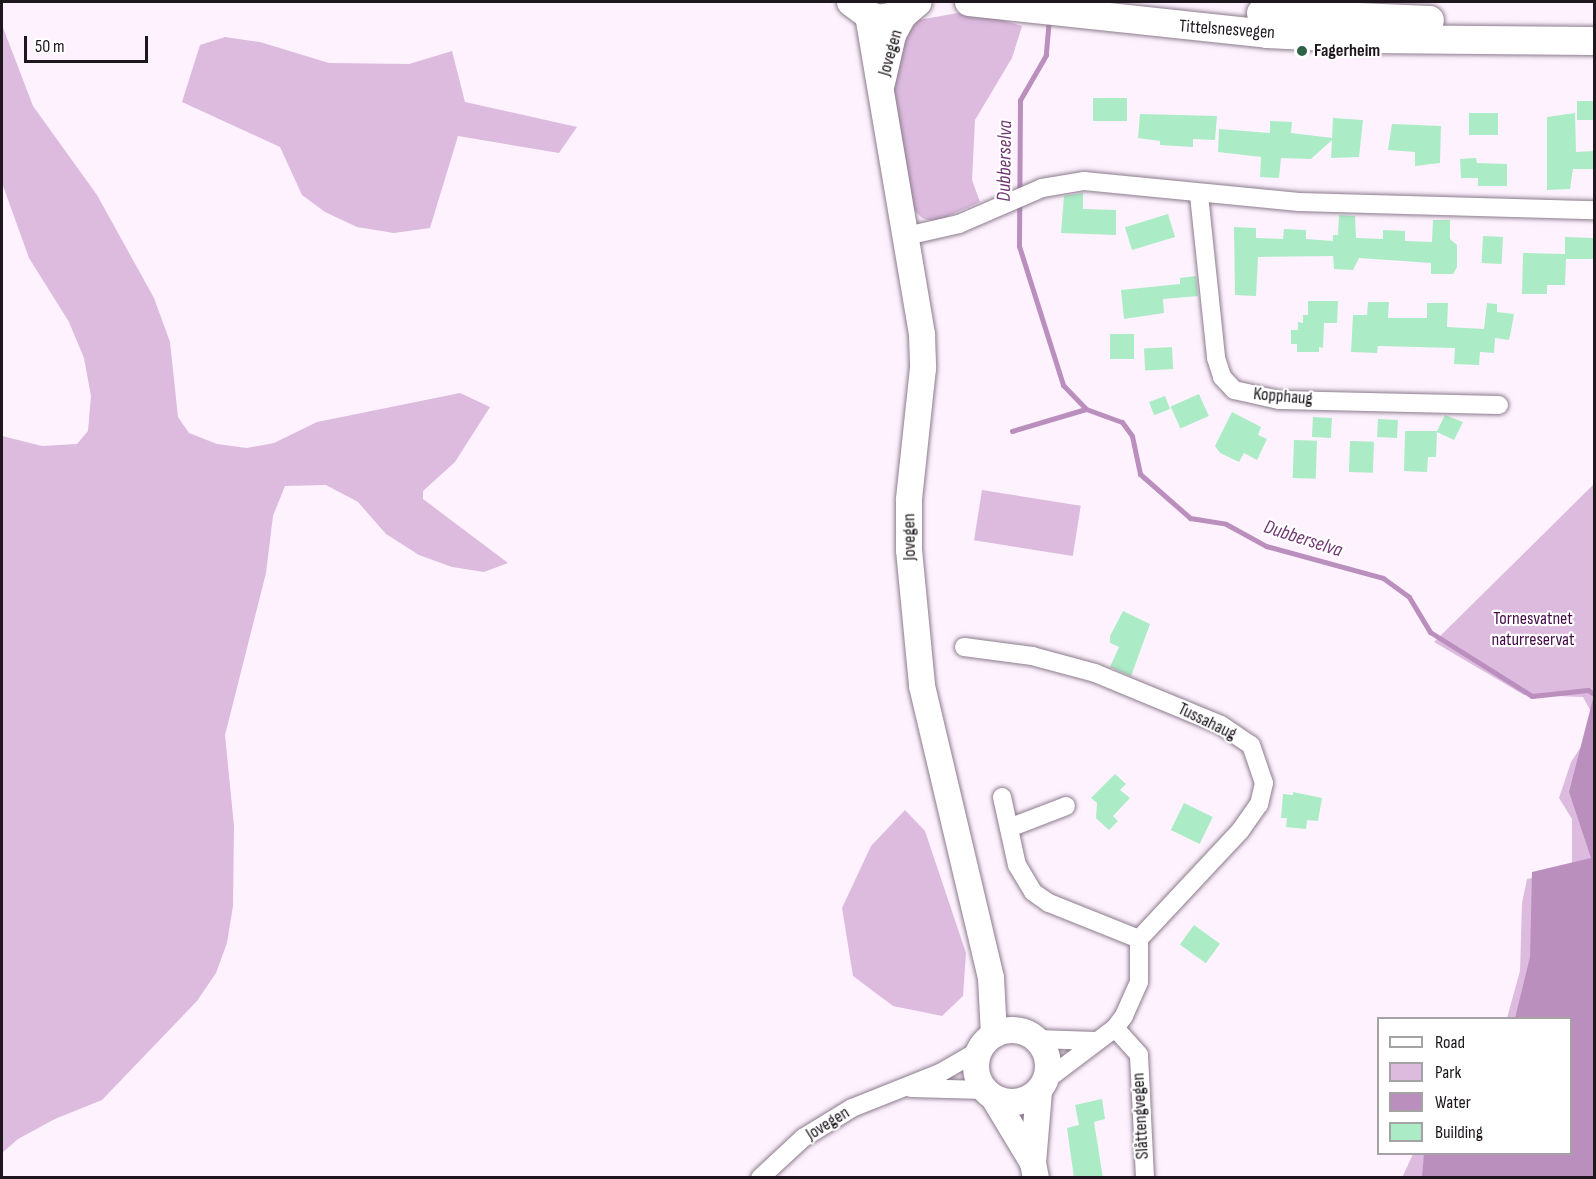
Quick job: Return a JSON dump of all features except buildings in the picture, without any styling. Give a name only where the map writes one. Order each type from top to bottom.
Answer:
[{"type":"main road","name":"Tittelsnesvegen","points":[[1126,2],[1368,19],[1594,21]]},
{"type":"main road","name":"Tittelsnesvegen","points":[[980,3],[1093,18],[1367,39],[1594,41]]},
{"type":"main road","points":[[859,8],[879,19],[919,6]]},
{"type":"street","name":"Jovegen","points":[[880,92],[892,35],[919,6]]},
{"type":"street","name":"Jovegen","points":[[760,1178],[803,1138],[852,1108],[906,1088],[1006,1039],[922,686],[913,610],[909,500],[923,368],[922,335],[902,237],[880,92],[859,8]]},
{"type":"street","points":[[902,237],[959,224],[1056,184],[1084,181],[1198,195],[1371,206],[1594,210]]},
{"type":"street","name":"Kopphaug","points":[[1198,195],[1216,358],[1222,377],[1234,390],[1279,400],[1499,405]]},
{"type":"street","name":"Tussahaug","points":[[964,647],[1032,656],[1095,673],[1221,725],[1251,745],[1264,783],[1259,804],[1240,831],[1139,939]]},
{"type":"street","points":[[989,1094],[1018,1102],[1042,1086],[1115,1028],[1138,982],[1139,939],[1049,903],[1034,892],[1023,879],[1002,797]]},
{"type":"street","points":[[1009,828],[1066,806]]},
{"type":"street","name":"Slåttengvegen","points":[[1115,1028],[1139,1055],[1145,1178]]},
{"type":"street","points":[[1034,1170],[976,1071],[1006,1039],[1096,1041]]},
{"type":"street","points":[[1006,1039],[1047,1058],[1034,1170]]},
{"type":"street","name":"Jovegen","points":[[906,1088],[989,1094]]},
{"type":"green space","points":[[970,11],[1022,26],[1012,58],[975,120],[972,180],[980,202],[935,222],[922,218],[913,209],[893,89],[904,38],[918,20]]},
{"type":"green space","points":[[2,25],[33,106],[97,195],[154,298],[170,342],[178,417],[189,433],[217,444],[247,448],[274,443],[317,422],[460,393],[490,407],[455,462],[423,491],[423,499],[508,563],[484,572],[452,567],[419,555],[386,534],[358,502],[326,485],[285,486],[273,516],[266,573],[225,735],[234,826],[233,906],[227,943],[216,973],[197,1001],[102,1100],[55,1119],[18,1139],[2,1153],[2,436],[42,446],[77,444],[88,431],[91,396],[84,358],[69,322],[29,258],[2,183]]},
{"type":"green space","points":[[225,37],[260,42],[329,63],[409,64],[452,51],[465,102],[577,127],[559,153],[458,136],[430,228],[394,233],[357,227],[325,212],[302,195],[280,147],[182,102],[200,45]]},
{"type":"green space","name":"Tornesvatnet naturreservat","points":[[1594,484],[1594,717],[1583,697],[1524,695],[1434,642]]},
{"type":"green space","points":[[982,490],[1081,506],[1073,556],[974,540]]},
{"type":"green space","points":[[1594,717],[1594,1177],[1402,1178],[1413,1155],[1572,1155],[1572,1017],[1507,1017],[1520,971],[1522,903],[1527,879],[1572,870],[1572,819],[1559,798],[1571,762],[1586,739]]},
{"type":"green space","points":[[905,810],[925,831],[966,953],[963,996],[942,1016],[893,1006],[853,976],[842,908],[871,846]]},
{"type":"water","points":[[1594,695],[1594,1177],[1422,1177],[1424,1155],[1572,1155],[1572,1017],[1515,1017],[1530,957],[1532,872],[1591,858],[1569,792]]},
{"type":"waterway","name":"Dubberselva","points":[[1049,18],[1046,55],[1020,100],[1019,246],[1063,385],[1086,409],[1122,422],[1132,436],[1140,474],[1190,518],[1226,524],[1266,546],[1383,578],[1409,597],[1430,632],[1532,696],[1588,690],[1594,694]]},
{"type":"waterway","points":[[1012,431],[1086,409]]},
{"type":"place","name":"Fagerheim","points":[[1302,51]]}]
